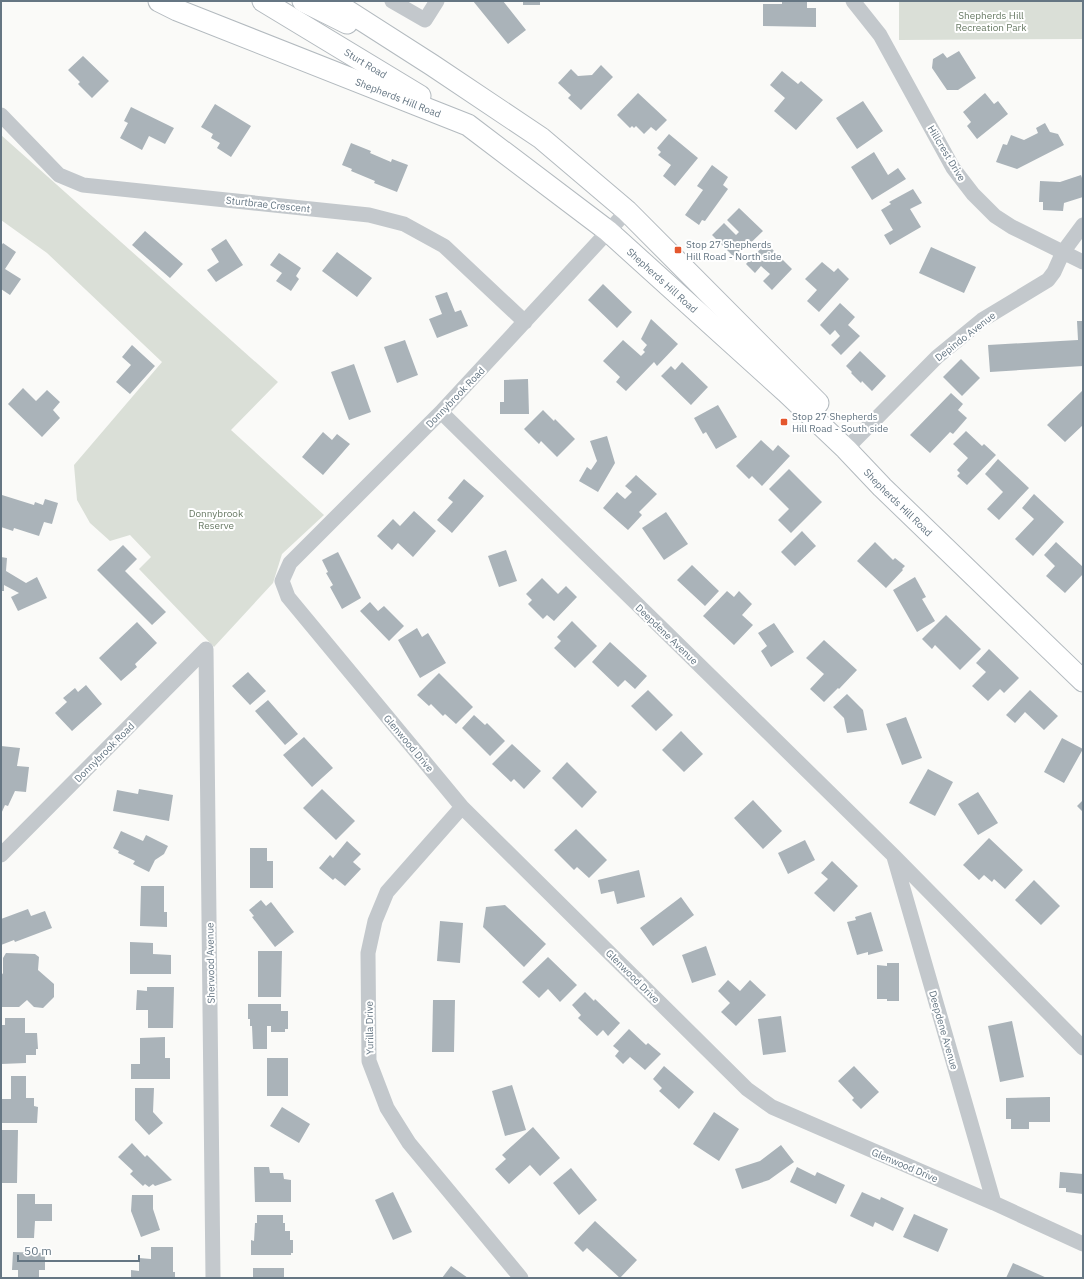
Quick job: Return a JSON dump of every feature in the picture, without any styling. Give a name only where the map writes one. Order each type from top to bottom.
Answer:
[{"type":"main road","name":"Shepherds Hill Road","points":[[159,1],[177,10],[468,125],[608,231],[786,392],[894,479],[1083,661]]},
{"type":"main road","name":"Sturt Road","points":[[263,1],[468,125]]},
{"type":"main road","points":[[303,1],[432,65]]},
{"type":"main road","name":"Shepherds Hill Road","points":[[332,1],[432,65],[541,138],[627,211],[850,444],[882,487],[1083,681]]},
{"type":"street","points":[[392,1],[425,20],[437,1]]},
{"type":"street","name":"Hillcrest Drive","points":[[853,1],[880,35],[953,168],[973,194],[995,216],[1012,227],[1083,262]]},
{"type":"street","name":"Sturtbrae Crescent","points":[[1,115],[59,174],[83,186],[369,215],[404,224],[444,246],[525,322]]},
{"type":"street","name":"Donnybrook Road","points":[[282,581],[290,563],[441,412],[627,211]]},
{"type":"street","name":"Depindo Avenue","points":[[850,444],[937,357],[982,320],[1048,280],[1054,272],[1063,252],[1083,226]]},
{"type":"street","name":"Deepdene Avenue","points":[[441,412],[894,856],[1083,1048]]},
{"type":"street","name":"Glenwood Drive","points":[[282,581],[288,597],[462,807],[747,1089],[772,1107],[1083,1244]]},
{"type":"street","name":"Donnybrook Road","points":[[1,855],[206,649]]},
{"type":"street","name":"Sherwood Avenue","points":[[206,649],[213,1278]]},
{"type":"street","name":"Yurilla Drive","points":[[462,807],[387,892],[375,921],[368,953],[369,1061],[387,1108],[409,1143],[521,1278]]},
{"type":"street","name":"Deepdene Avenue","points":[[894,856],[994,1204]]},
{"type":"green space","name":"Shepherds Hill Recreation Park","points":[[899,1],[1083,1],[1083,39],[899,40]]},
{"type":"green space","name":"Donnybrook Reserve","points":[[1,135],[278,382],[231,430],[324,515],[282,554],[273,583],[214,647],[139,569],[151,557],[130,535],[110,541],[90,523],[77,500],[74,465],[162,362],[47,253],[1,220]]},
{"type":"building","points":[[473,1],[503,1],[526,30],[508,44]]},
{"type":"building","points":[[523,1],[540,1],[540,5],[523,5]]},
{"type":"building","points":[[782,1],[807,1],[807,8],[816,8],[816,27],[763,26],[763,4],[782,4]]},
{"type":"building","points":[[959,51],[976,78],[958,90],[947,90],[932,68],[933,59],[943,53],[947,58]]},
{"type":"building","points":[[83,56],[109,81],[92,98],[78,84],[80,82],[68,70]]},
{"type":"building","points":[[601,65],[613,77],[581,110],[568,98],[571,95],[558,83],[571,69],[578,76],[592,75]]},
{"type":"building","points":[[782,71],[798,84],[801,81],[823,100],[796,130],[774,111],[785,98],[770,85]]},
{"type":"building","points":[[638,93],[667,120],[656,131],[651,127],[644,134],[636,126],[634,128],[632,126],[630,128],[617,115]]},
{"type":"building","points":[[985,93],[994,104],[998,101],[1008,114],[977,139],[967,126],[971,122],[963,112]]},
{"type":"building","points":[[863,101],[883,131],[857,149],[836,118]]},
{"type":"building","points":[[215,104],[251,126],[231,157],[217,148],[220,143],[211,138],[213,134],[201,127]]},
{"type":"building","points":[[131,107],[174,128],[165,144],[149,136],[142,150],[120,138],[128,123],[124,121]]},
{"type":"building","points":[[1045,123],[1050,132],[1058,134],[1064,145],[1017,169],[996,162],[1003,144],[1007,145],[1011,135],[1024,140],[1038,133],[1036,128]]},
{"type":"building","points":[[669,134],[698,158],[675,186],[663,176],[671,165],[658,155],[661,152],[657,148]]},
{"type":"building","points":[[351,143],[371,151],[370,153],[391,162],[392,159],[408,165],[397,192],[374,183],[375,181],[351,171],[352,169],[342,165]]},
{"type":"building","points":[[874,152],[888,175],[898,168],[906,179],[872,200],[851,167]]},
{"type":"building","points":[[712,165],[728,177],[723,185],[728,189],[705,221],[702,220],[699,225],[685,215],[703,190],[697,186]]},
{"type":"building","points":[[1081,175],[1083,181],[1083,197],[1064,203],[1063,211],[1043,210],[1043,202],[1039,202],[1040,181],[1060,182]]},
{"type":"building","points":[[913,189],[922,203],[910,209],[921,227],[890,245],[884,235],[893,230],[881,210],[891,204],[889,202]]},
{"type":"building","points":[[739,208],[763,231],[735,258],[712,235],[724,223],[736,235],[739,232],[727,220]]},
{"type":"building","points":[[145,231],[183,264],[170,278],[132,245]]},
{"type":"building","points":[[226,239],[243,265],[216,282],[207,270],[219,262],[211,249]]},
{"type":"building","points":[[3,243],[16,252],[5,269],[21,279],[10,295],[1,289],[1,246]]},
{"type":"building","points":[[766,243],[792,269],[772,290],[763,281],[770,274],[761,266],[755,273],[746,264]]},
{"type":"building","points":[[931,247],[976,267],[964,293],[919,273]]},
{"type":"building","points":[[337,252],[372,278],[357,297],[322,271]]},
{"type":"building","points":[[279,253],[301,268],[296,276],[299,279],[291,291],[276,281],[282,273],[270,265]]},
{"type":"building","points":[[822,262],[834,272],[838,268],[849,279],[819,312],[807,301],[817,290],[805,279]]},
{"type":"building","points":[[603,284],[632,312],[617,328],[588,300]]},
{"type":"building","points":[[447,292],[455,312],[461,310],[468,326],[437,338],[429,319],[442,314],[435,296]]},
{"type":"building","points":[[840,303],[855,317],[848,325],[860,336],[841,355],[831,345],[840,336],[835,330],[830,335],[820,325]]},
{"type":"building","points":[[651,319],[678,344],[657,366],[654,362],[626,391],[616,382],[620,377],[603,361],[623,340],[641,356],[645,352],[643,350],[647,345],[641,339]]},
{"type":"building","points":[[1077,321],[1083,321],[1083,366],[990,372],[988,345],[1078,340]]},
{"type":"building","points":[[405,340],[418,375],[397,383],[384,347]]},
{"type":"building","points":[[132,345],[155,366],[130,394],[116,382],[131,365],[122,357]]},
{"type":"building","points":[[860,351],[886,376],[872,391],[862,381],[861,383],[846,366]]},
{"type":"building","points":[[961,359],[980,378],[962,396],[943,377]]},
{"type":"building","points":[[682,362],[708,387],[691,405],[661,376],[671,366],[675,370]]},
{"type":"building","points":[[354,364],[371,412],[349,420],[331,372]]},
{"type":"building","points":[[528,379],[529,414],[500,414],[500,402],[504,402],[504,380]]},
{"type":"building","points":[[23,388],[36,401],[47,390],[60,402],[53,410],[60,418],[42,437],[8,404]]},
{"type":"building","points":[[1083,390],[1083,425],[1065,442],[1047,425]]},
{"type":"building","points":[[951,393],[963,404],[958,410],[967,418],[953,434],[950,432],[930,453],[910,435]]},
{"type":"building","points":[[718,405],[737,437],[716,449],[706,432],[703,434],[694,418]]},
{"type":"building","points":[[543,410],[554,421],[555,419],[575,439],[557,457],[541,441],[539,444],[524,429]]},
{"type":"building","points":[[966,431],[982,446],[984,444],[996,455],[967,485],[957,476],[960,473],[957,470],[968,458],[953,444]]},
{"type":"building","points":[[323,432],[332,440],[337,434],[350,444],[323,475],[302,457]]},
{"type":"building","points":[[607,436],[615,463],[598,492],[579,481],[587,467],[591,470],[597,461],[590,441]]},
{"type":"building","points":[[761,440],[773,451],[778,445],[790,456],[762,486],[752,476],[749,479],[736,466]]},
{"type":"building","points":[[998,459],[1029,488],[999,520],[987,509],[1003,492],[985,474]]},
{"type":"building","points":[[789,469],[822,502],[791,533],[778,520],[789,509],[769,489]]},
{"type":"building","points":[[636,475],[657,494],[639,512],[642,515],[628,530],[603,508],[617,492],[625,499],[632,492],[625,486]]},
{"type":"building","points":[[464,479],[484,496],[452,533],[437,520],[453,502],[448,498]]},
{"type":"building","points":[[1034,494],[1064,522],[1033,556],[1015,539],[1034,519],[1022,508]]},
{"type":"building","points":[[2,495],[34,505],[35,502],[43,505],[45,499],[58,503],[52,524],[44,522],[39,536],[14,528],[13,531],[1,527]]},
{"type":"building","points":[[414,511],[436,531],[413,557],[398,543],[392,550],[377,536],[393,519],[400,526]]},
{"type":"building","points":[[666,512],[688,544],[664,560],[642,528]]},
{"type":"building","points":[[802,531],[816,546],[795,566],[781,552]]},
{"type":"building","points":[[875,542],[893,560],[895,558],[905,566],[886,588],[857,561]]},
{"type":"building","points":[[1056,542],[1083,567],[1083,574],[1065,593],[1046,576],[1055,566],[1044,555]]},
{"type":"building","points":[[123,545],[137,559],[125,571],[166,612],[152,625],[97,570]]},
{"type":"building","points":[[506,550],[517,581],[499,587],[488,556]]},
{"type":"building","points":[[338,552],[361,598],[342,609],[330,587],[333,585],[326,573],[328,572],[322,560]]},
{"type":"building","points":[[1,557],[7,558],[6,571],[26,583],[37,577],[47,598],[18,611],[11,597],[19,593],[4,585],[4,591],[1,591]]},
{"type":"building","points":[[692,565],[719,591],[705,606],[677,580]]},
{"type":"building","points":[[915,577],[926,597],[922,599],[935,621],[917,632],[893,590]]},
{"type":"building","points":[[542,578],[558,594],[566,586],[577,597],[554,621],[547,615],[543,619],[528,604],[532,600],[526,594]]},
{"type":"building","points":[[727,591],[734,597],[739,591],[752,604],[742,615],[753,625],[734,645],[703,616]]},
{"type":"building","points":[[370,602],[378,611],[384,606],[404,626],[389,641],[360,611]]},
{"type":"building","points":[[946,615],[981,649],[960,670],[935,645],[932,649],[922,639]]},
{"type":"building","points":[[572,621],[597,646],[575,668],[554,648],[561,641],[557,637]]},
{"type":"building","points":[[137,622],[157,643],[135,664],[137,667],[121,681],[99,658]]},
{"type":"building","points":[[774,623],[794,652],[771,667],[761,651],[767,646],[758,633]]},
{"type":"building","points":[[417,628],[422,637],[428,633],[446,663],[420,678],[398,640]]},
{"type":"building","points":[[824,640],[857,670],[824,702],[810,689],[824,674],[806,658]]},
{"type":"building","points":[[610,642],[647,676],[635,689],[625,680],[618,687],[592,662]]},
{"type":"building","points":[[989,649],[1019,678],[1004,693],[1000,689],[988,701],[972,686],[986,672],[976,663]]},
{"type":"building","points":[[248,672],[266,691],[250,705],[232,686]]},
{"type":"building","points":[[439,673],[473,707],[456,724],[445,714],[443,716],[431,704],[429,706],[417,695]]},
{"type":"building","points":[[86,685],[102,704],[72,731],[55,713],[67,702],[63,698],[75,688],[78,692]]},
{"type":"building","points":[[648,690],[673,715],[656,731],[631,706]]},
{"type":"building","points":[[1030,690],[1058,716],[1044,730],[1025,712],[1015,723],[1006,715]]},
{"type":"building","points":[[847,694],[863,710],[867,730],[847,733],[844,718],[833,707]]},
{"type":"building","points":[[268,700],[298,734],[285,745],[255,711]]},
{"type":"building","points":[[474,715],[485,725],[487,723],[505,741],[490,756],[462,728]]},
{"type":"building","points":[[906,717],[922,758],[902,765],[886,724]]},
{"type":"building","points":[[681,731],[703,754],[684,772],[662,750]]},
{"type":"building","points":[[304,737],[333,768],[312,787],[283,755]]},
{"type":"building","points":[[1062,738],[1083,749],[1064,783],[1044,772]]},
{"type":"building","points":[[512,744],[541,771],[524,789],[514,779],[511,782],[492,764]]},
{"type":"building","points":[[1,746],[20,748],[17,766],[29,767],[26,792],[15,791],[8,806],[5,805],[1,814]]},
{"type":"building","points":[[567,762],[597,792],[582,808],[552,778]]},
{"type":"building","points":[[928,769],[953,782],[935,816],[909,803]]},
{"type":"building","points":[[139,789],[173,795],[169,821],[113,811],[117,790],[138,794]]},
{"type":"building","points":[[322,789],[355,821],[336,840],[303,808]]},
{"type":"building","points":[[978,792],[998,823],[978,835],[958,804]]},
{"type":"building","points":[[753,800],[782,831],[763,849],[734,818]]},
{"type":"building","points":[[1083,800],[1083,812],[1077,806]]},
{"type":"building","points":[[576,829],[607,860],[589,878],[577,867],[574,870],[554,850]]},
{"type":"building","points":[[121,831],[143,841],[146,835],[168,846],[164,854],[155,860],[149,872],[133,864],[135,861],[118,853],[119,851],[113,848]]},
{"type":"building","points":[[989,838],[1023,870],[1005,889],[994,879],[992,882],[984,875],[979,880],[963,865]]},
{"type":"building","points":[[805,840],[815,860],[788,874],[778,853]]},
{"type":"building","points":[[347,841],[361,854],[353,862],[361,869],[345,886],[335,878],[333,880],[319,868],[330,855],[333,858]]},
{"type":"building","points":[[250,848],[267,848],[267,861],[273,861],[273,888],[250,888]]},
{"type":"building","points":[[832,861],[858,886],[834,912],[814,893],[828,879],[821,873]]},
{"type":"building","points":[[639,870],[645,897],[617,904],[614,891],[601,894],[598,880]]},
{"type":"building","points":[[1034,880],[1060,906],[1041,925],[1015,900]]},
{"type":"building","points":[[141,886],[164,886],[164,912],[167,912],[167,927],[140,926]]},
{"type":"building","points":[[681,897],[694,915],[653,946],[640,928]]},
{"type":"building","points":[[261,900],[266,906],[271,902],[294,932],[275,947],[252,917],[254,916],[249,910]]},
{"type":"building","points":[[505,905],[546,944],[524,967],[483,927],[486,907]]},
{"type":"building","points":[[28,909],[31,916],[45,911],[52,928],[15,942],[14,940],[1,945],[1,919]]},
{"type":"building","points":[[871,912],[883,951],[868,955],[868,952],[857,955],[847,922],[856,920],[855,917]]},
{"type":"building","points":[[440,921],[463,923],[460,963],[437,961]]},
{"type":"building","points":[[130,942],[153,943],[153,954],[171,955],[171,974],[130,974]]},
{"type":"building","points":[[706,946],[716,975],[692,983],[682,955]]},
{"type":"building","points":[[258,951],[282,951],[281,997],[258,997]]},
{"type":"building","points":[[6,953],[35,954],[39,957],[38,970],[54,984],[54,997],[43,1008],[34,1007],[27,1000],[19,1007],[1,1007],[1,976],[3,973],[3,958]]},
{"type":"building","points":[[548,957],[577,985],[560,1002],[548,989],[539,998],[522,982]]},
{"type":"building","points":[[887,963],[899,963],[899,1001],[877,999],[877,965],[887,966]]},
{"type":"building","points":[[728,980],[740,991],[750,980],[766,995],[736,1026],[721,1012],[730,1003],[718,991]]},
{"type":"building","points":[[147,987],[174,987],[173,1028],[148,1028],[148,1010],[136,1010],[137,990],[147,991]]},
{"type":"building","points":[[585,992],[594,1001],[595,999],[620,1023],[608,1036],[603,1030],[597,1036],[578,1018],[581,1015],[572,1005]]},
{"type":"building","points":[[433,1000],[455,1000],[454,1052],[432,1052]]},
{"type":"building","points":[[248,1004],[281,1004],[281,1011],[288,1011],[288,1029],[285,1029],[285,1032],[271,1032],[271,1026],[267,1026],[267,1049],[253,1049],[252,1026],[250,1026],[250,1019],[248,1019]]},
{"type":"building","points":[[781,1016],[786,1052],[763,1055],[758,1019]]},
{"type":"building","points":[[5,1018],[25,1018],[25,1033],[37,1033],[38,1049],[36,1049],[36,1055],[26,1055],[26,1063],[1,1064],[1,1025],[5,1025]]},
{"type":"building","points":[[1012,1021],[1024,1077],[1000,1082],[988,1026]]},
{"type":"building","points":[[629,1029],[646,1045],[648,1043],[661,1054],[645,1070],[630,1057],[623,1064],[615,1056],[619,1051],[613,1046]]},
{"type":"building","points":[[165,1037],[165,1058],[170,1058],[170,1079],[131,1079],[131,1064],[140,1064],[140,1038]]},
{"type":"building","points":[[267,1058],[288,1058],[288,1096],[267,1096]]},
{"type":"building","points":[[664,1066],[694,1092],[679,1109],[659,1091],[662,1088],[653,1079]]},
{"type":"building","points":[[854,1066],[879,1092],[861,1109],[852,1100],[854,1098],[838,1081]]},
{"type":"building","points":[[11,1076],[26,1076],[26,1098],[34,1098],[34,1106],[38,1107],[37,1123],[1,1123],[1,1099],[11,1099]]},
{"type":"building","points":[[512,1085],[526,1130],[505,1136],[492,1091]]},
{"type":"building","points":[[135,1088],[154,1088],[153,1112],[163,1123],[149,1135],[135,1120]]},
{"type":"building","points":[[1050,1097],[1050,1122],[1029,1122],[1029,1129],[1011,1129],[1011,1119],[1006,1119],[1006,1098]]},
{"type":"building","points":[[282,1107],[310,1124],[299,1143],[270,1126]]},
{"type":"building","points":[[714,1112],[739,1129],[719,1161],[693,1144]]},
{"type":"building","points":[[533,1127],[560,1158],[540,1176],[530,1165],[509,1184],[495,1169],[506,1159],[502,1155]]},
{"type":"building","points":[[1,1130],[18,1130],[17,1183],[1,1183]]},
{"type":"building","points":[[132,1143],[145,1157],[147,1155],[172,1180],[155,1186],[153,1184],[149,1187],[145,1184],[143,1186],[130,1174],[133,1171],[118,1157]]},
{"type":"building","points":[[781,1145],[794,1162],[769,1180],[742,1189],[735,1169],[760,1161]]},
{"type":"building","points":[[254,1167],[269,1167],[270,1173],[283,1173],[284,1179],[291,1180],[291,1202],[255,1202]]},
{"type":"building","points":[[797,1167],[815,1176],[817,1172],[845,1185],[836,1204],[790,1182]]},
{"type":"building","points":[[571,1168],[597,1200],[579,1215],[553,1183]]},
{"type":"building","points":[[1060,1172],[1083,1174],[1083,1194],[1066,1192],[1066,1188],[1059,1188]]},
{"type":"building","points":[[393,1192],[412,1232],[393,1240],[375,1200]]},
{"type":"building","points":[[862,1192],[880,1200],[881,1197],[904,1208],[893,1231],[875,1222],[873,1227],[850,1216]]},
{"type":"building","points":[[17,1194],[35,1194],[35,1204],[52,1204],[52,1221],[35,1221],[34,1238],[17,1238]]},
{"type":"building","points":[[132,1195],[153,1195],[153,1209],[160,1230],[141,1237],[131,1211]]},
{"type":"building","points":[[914,1214],[948,1229],[938,1252],[903,1237]]},
{"type":"building","points":[[257,1215],[283,1215],[285,1231],[290,1231],[290,1240],[293,1240],[293,1253],[291,1253],[291,1255],[251,1255],[251,1240],[254,1241]]},
{"type":"building","points":[[595,1221],[637,1260],[620,1278],[587,1248],[583,1252],[574,1243]]},
{"type":"building","points":[[151,1247],[173,1247],[173,1272],[175,1272],[175,1278],[131,1278],[131,1270],[139,1271],[139,1258],[151,1259]]},
{"type":"building","points":[[13,1252],[45,1253],[45,1270],[39,1270],[39,1278],[18,1278],[18,1270],[12,1270]]},
{"type":"building","points":[[1013,1263],[1047,1278],[1006,1278]]},
{"type":"building","points":[[451,1266],[468,1278],[442,1278]]},
{"type":"building","points":[[253,1268],[284,1268],[284,1278],[253,1278]]},
{"type":"place","name":"Stop 27 Shepherds Hill Road - North side","points":[[678,250]]},
{"type":"place","name":"Stop 27 Shepherds Hill Road - South side","points":[[784,422]]}]
